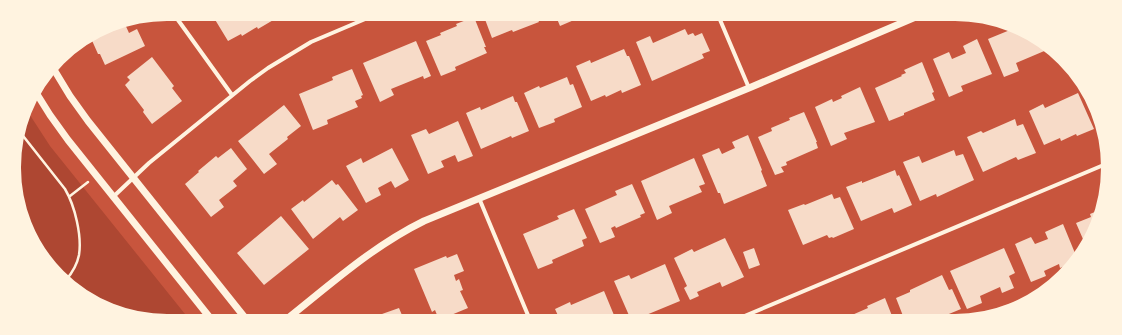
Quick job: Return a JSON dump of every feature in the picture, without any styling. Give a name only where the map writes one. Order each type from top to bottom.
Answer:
[{"type":"street","points":[[178,20],[232,95]]},
{"type":"street","points":[[113,197],[149,163],[232,95],[268,68],[299,48],[362,20]]},
{"type":"street","points":[[720,20],[749,88]]},
{"type":"street","points":[[292,315],[394,237],[424,221],[749,88],[909,20]]},
{"type":"street","points":[[55,72],[88,121],[243,315]]},
{"type":"street","points":[[39,96],[58,126],[96,176],[208,315]]},
{"type":"street","points":[[747,315],[1102,166]]},
{"type":"street","points":[[479,198],[528,315]]},
{"type":"path","points":[[23,137],[70,197],[75,213],[79,250],[77,260],[69,277]]},
{"type":"path","points":[[70,197],[96,176]]},
{"type":"shaded area","points":[[30,115],[50,146],[186,315],[148,314],[111,304],[78,285],[63,272],[50,257],[31,224],[21,187],[21,148]]},
{"type":"building","points":[[215,20],[273,20],[258,29],[257,27],[242,36],[241,34],[228,41]]},
{"type":"building","points":[[466,20],[475,20],[487,53],[455,67],[456,70],[441,76],[426,41],[457,26],[456,24]]},
{"type":"building","points":[[485,20],[538,20],[539,22],[513,32],[512,30],[492,38]]},
{"type":"building","points":[[558,20],[574,20],[560,26]]},
{"type":"building","points":[[126,26],[129,33],[137,29],[145,46],[105,65],[100,54],[98,54],[92,41],[102,35]]},
{"type":"building","points":[[685,29],[688,35],[693,33],[695,36],[702,33],[710,51],[702,54],[704,58],[652,81],[636,42],[650,36],[653,43]]},
{"type":"building","points":[[1009,30],[1020,35],[1045,51],[1016,63],[1019,71],[1004,77],[988,39]]},
{"type":"building","points":[[977,39],[992,74],[961,86],[963,91],[949,97],[933,59],[949,52],[952,59],[966,53],[963,46]]},
{"type":"building","points":[[416,41],[431,76],[424,79],[423,76],[391,89],[394,95],[380,102],[363,63]]},
{"type":"building","points":[[624,49],[627,56],[629,56],[641,85],[622,93],[621,90],[606,97],[605,95],[591,101],[576,66],[590,60],[591,63]]},
{"type":"building","points":[[152,57],[174,86],[172,88],[182,101],[152,124],[143,112],[144,110],[125,85],[130,80],[127,77]]},
{"type":"building","points":[[922,62],[934,92],[932,93],[935,100],[889,121],[875,88],[902,76],[901,75],[906,73],[904,70]]},
{"type":"building","points":[[352,69],[363,95],[361,96],[362,98],[355,101],[358,107],[327,120],[328,124],[313,130],[299,94],[333,80],[332,77]]},
{"type":"building","points":[[567,77],[570,85],[573,84],[582,107],[554,119],[555,122],[539,128],[524,93],[539,86],[540,88]]},
{"type":"building","points":[[860,87],[875,122],[844,133],[847,139],[831,146],[815,107],[832,99],[833,102],[842,98],[841,96]]},
{"type":"building","points":[[1078,93],[1094,129],[1077,136],[1076,134],[1061,141],[1060,138],[1044,145],[1029,111],[1043,104],[1045,108]]},
{"type":"building","points":[[513,96],[529,131],[512,138],[511,136],[481,149],[466,113],[480,107],[481,110]]},
{"type":"building","points":[[284,105],[301,126],[287,137],[288,139],[269,154],[277,164],[264,174],[238,141]]},
{"type":"building","points":[[804,112],[817,142],[818,148],[786,162],[787,165],[781,167],[784,172],[775,175],[758,137],[772,131],[771,128],[790,120],[789,118]]},
{"type":"building","points":[[1015,119],[1017,126],[1023,124],[1036,153],[1018,160],[1016,157],[983,172],[967,137],[981,131],[983,133]]},
{"type":"building","points":[[458,121],[473,156],[458,162],[455,155],[441,161],[444,167],[428,174],[411,135],[426,129],[429,134]]},
{"type":"building","points":[[748,135],[767,186],[724,204],[702,155],[719,148],[722,154],[735,148],[732,142]]},
{"type":"building","points":[[231,148],[247,169],[233,181],[237,186],[219,200],[224,207],[211,217],[185,184],[216,156],[218,158]]},
{"type":"building","points":[[392,148],[409,180],[395,188],[391,181],[378,188],[381,195],[366,203],[346,166],[361,158],[363,163]]},
{"type":"building","points":[[954,150],[956,156],[963,154],[974,180],[937,197],[936,194],[920,201],[903,162],[919,156],[922,163]]},
{"type":"building","points":[[694,158],[705,184],[699,186],[702,192],[669,206],[672,213],[657,220],[641,181]]},
{"type":"building","points":[[895,170],[897,176],[899,175],[912,205],[894,213],[892,208],[861,221],[846,187],[862,181],[862,183]]},
{"type":"building","points":[[332,180],[336,185],[338,184],[358,210],[343,221],[340,217],[313,239],[291,209],[303,200],[304,202]]},
{"type":"building","points":[[632,184],[645,213],[640,215],[641,217],[616,228],[615,226],[611,228],[615,237],[600,243],[585,209],[617,195],[615,191]]},
{"type":"building","points":[[832,194],[834,199],[840,197],[854,229],[833,238],[829,238],[827,235],[803,245],[788,210]]},
{"type":"building","points":[[574,209],[587,238],[582,240],[584,246],[552,260],[553,263],[538,269],[523,234],[559,219],[557,216]]},
{"type":"building","points":[[1095,212],[1083,239],[1076,223],[1091,217],[1090,214]]},
{"type":"building","points":[[281,216],[309,249],[264,285],[237,253]]},
{"type":"building","points":[[1063,224],[1075,253],[1064,266],[1060,268],[1059,264],[1044,271],[1046,276],[1031,282],[1015,244],[1031,237],[1035,244],[1048,239],[1045,232]]},
{"type":"building","points":[[725,238],[744,277],[722,287],[720,282],[697,292],[699,296],[690,300],[684,288],[687,286],[674,258],[692,249],[694,252]]},
{"type":"building","points":[[754,248],[760,265],[749,269],[743,252]]},
{"type":"building","points":[[1004,248],[1015,273],[1009,276],[1014,288],[1002,293],[1000,287],[980,296],[982,303],[967,309],[950,271]]},
{"type":"building","points":[[457,254],[464,271],[454,275],[456,281],[459,279],[463,290],[460,291],[468,308],[451,315],[437,315],[435,310],[432,312],[414,269],[446,256],[447,258]]},
{"type":"building","points":[[665,264],[680,301],[646,315],[629,315],[614,281],[629,275],[631,279]]},
{"type":"building","points":[[942,275],[949,290],[952,289],[961,309],[946,315],[903,315],[896,298],[910,292],[910,290]]},
{"type":"building","points":[[604,291],[614,315],[558,315],[555,309],[570,302],[571,305]]},
{"type":"building","points":[[885,298],[892,315],[852,315],[868,308],[867,306]]},
{"type":"building","points":[[399,308],[402,315],[382,315]]}]
